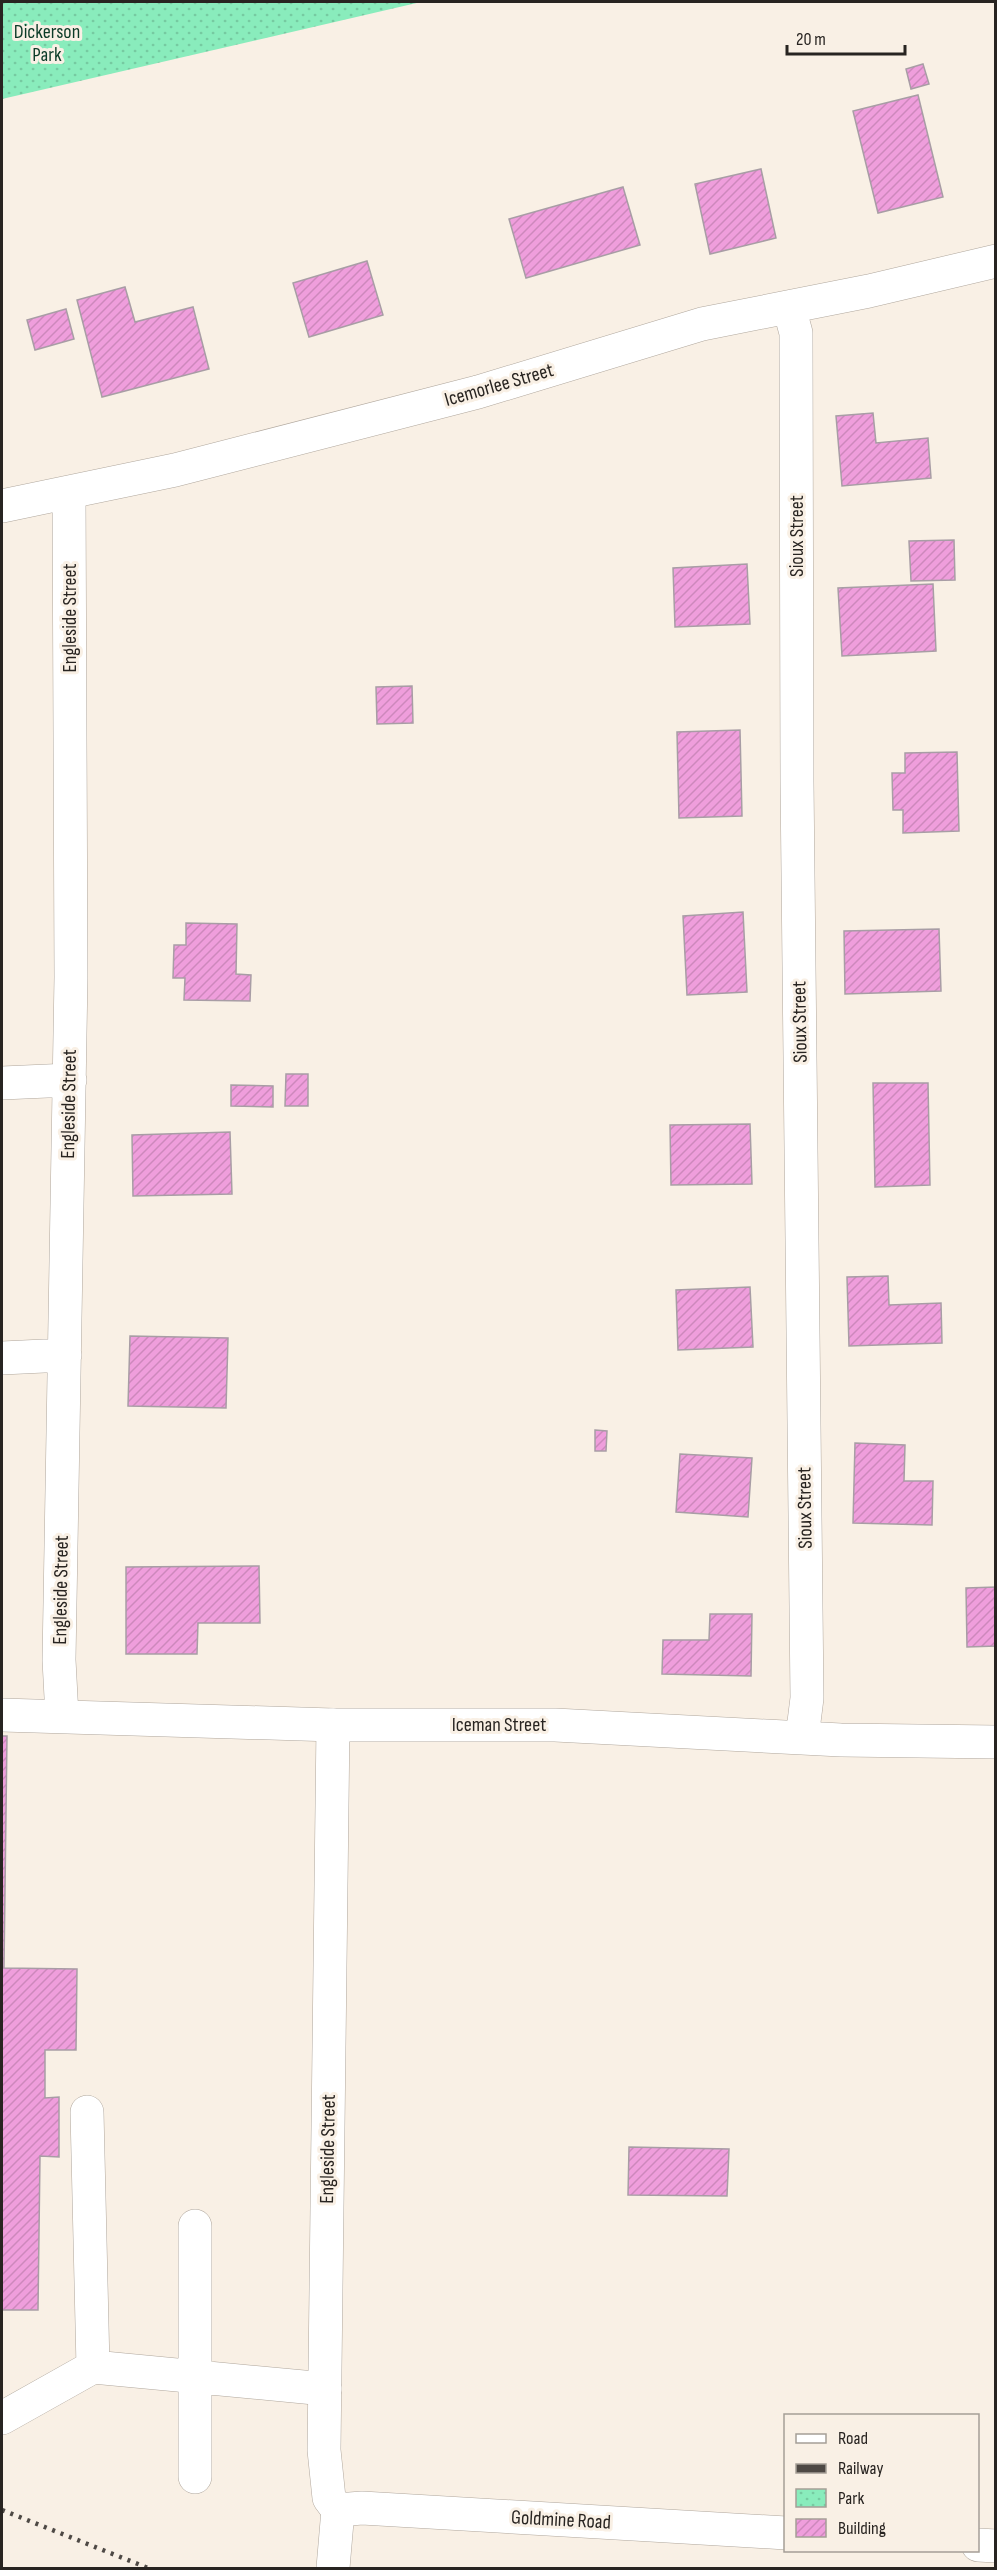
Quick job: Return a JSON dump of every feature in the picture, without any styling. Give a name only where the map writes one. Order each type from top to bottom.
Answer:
[{"type":"street","name":"Icemorlee Street","points":[[2,506],[175,470],[478,392],[702,324],[996,261]]},
{"type":"street","name":"Sioux Street","points":[[789,307],[796,333],[797,805],[807,1698],[802,1738]]},
{"type":"street","name":"Engleside Street","points":[[62,1716],[59,1660],[70,1080],[69,492]]},
{"type":"street","points":[[2,1083],[70,1080]]},
{"type":"street","points":[[2,1358],[65,1355]]},
{"type":"street","name":"Iceman Street","points":[[2,1715],[333,1725],[555,1725],[802,1738],[996,1742]]},
{"type":"street","name":"Engleside Street","points":[[333,1725],[324,2450],[328,2498],[338,2510],[333,2568]]},
{"type":"street","points":[[87,2112],[93,2367]]},
{"type":"street","points":[[195,2226],[195,2477]]},
{"type":"street","points":[[2,2418],[93,2367],[325,2389]]},
{"type":"street","name":"Goldmine Road","points":[[338,2510],[374,2508],[784,2533]]},
{"type":"street","points":[[979,2545],[996,2546]]},
{"type":"green space","name":"Dickerson Park","points":[[2,2],[421,2],[2,99]]},
{"type":"building","points":[[923,64],[929,84],[911,89],[906,69]]},
{"type":"building","points":[[918,95],[943,197],[878,213],[853,111]]},
{"type":"building","points":[[761,169],[776,238],[710,254],[695,184]]},
{"type":"building","points":[[623,187],[640,245],[526,278],[509,219]]},
{"type":"building","points":[[367,261],[383,315],[309,337],[293,283]]},
{"type":"building","points":[[125,287],[135,322],[193,307],[209,369],[102,397],[77,300]]},
{"type":"building","points":[[66,309],[74,339],[35,350],[27,320]]},
{"type":"building","points":[[873,413],[876,443],[928,438],[931,478],[842,486],[836,416]]},
{"type":"building","points":[[954,540],[955,580],[911,581],[909,541]]},
{"type":"building","points":[[747,564],[750,624],[675,627],[673,568]]},
{"type":"building","points":[[933,584],[936,651],[842,656],[838,588]]},
{"type":"building","points":[[412,686],[413,723],[377,724],[376,687]]},
{"type":"building","points":[[740,730],[742,816],[679,818],[677,732]]},
{"type":"building","points":[[957,752],[959,831],[903,833],[903,810],[893,810],[892,773],[905,773],[905,753]]},
{"type":"building","points":[[743,912],[747,992],[687,995],[683,916]]},
{"type":"building","points":[[186,923],[237,924],[236,974],[251,975],[250,1001],[184,1000],[185,978],[173,978],[174,945],[186,945]]},
{"type":"building","points":[[939,929],[941,991],[845,994],[844,931]]},
{"type":"building","points":[[286,1074],[308,1074],[308,1106],[285,1106]]},
{"type":"building","points":[[873,1083],[928,1083],[930,1185],[875,1187]]},
{"type":"building","points":[[231,1085],[273,1086],[273,1107],[231,1106]]},
{"type":"building","points":[[750,1124],[752,1184],[671,1185],[670,1125]]},
{"type":"building","points":[[230,1132],[232,1194],[133,1196],[132,1135]]},
{"type":"building","points":[[888,1276],[889,1305],[941,1303],[942,1343],[849,1346],[847,1277]]},
{"type":"building","points":[[750,1287],[753,1347],[678,1350],[676,1290]]},
{"type":"building","points":[[130,1336],[228,1338],[226,1408],[128,1406]]},
{"type":"building","points":[[595,1430],[607,1431],[606,1451],[595,1451]]},
{"type":"building","points":[[855,1443],[905,1445],[904,1481],[933,1481],[932,1525],[853,1523]]},
{"type":"building","points":[[680,1454],[752,1458],[748,1517],[676,1512]]},
{"type":"building","points":[[259,1566],[260,1623],[198,1623],[197,1654],[126,1654],[126,1567]]},
{"type":"building","points":[[996,1587],[996,1646],[967,1647],[966,1588]]},
{"type":"building","points":[[710,1614],[752,1614],[751,1676],[662,1674],[663,1640],[709,1640]]},
{"type":"building","points":[[2,1736],[7,1736],[4,1968],[77,1969],[76,2050],[45,2050],[45,2098],[59,2097],[59,2157],[40,2156],[38,2310],[2,2310]]},
{"type":"building","points":[[629,2147],[729,2149],[727,2196],[628,2195]]},
{"type":"railway","points":[[2,2510],[148,2568]]}]
